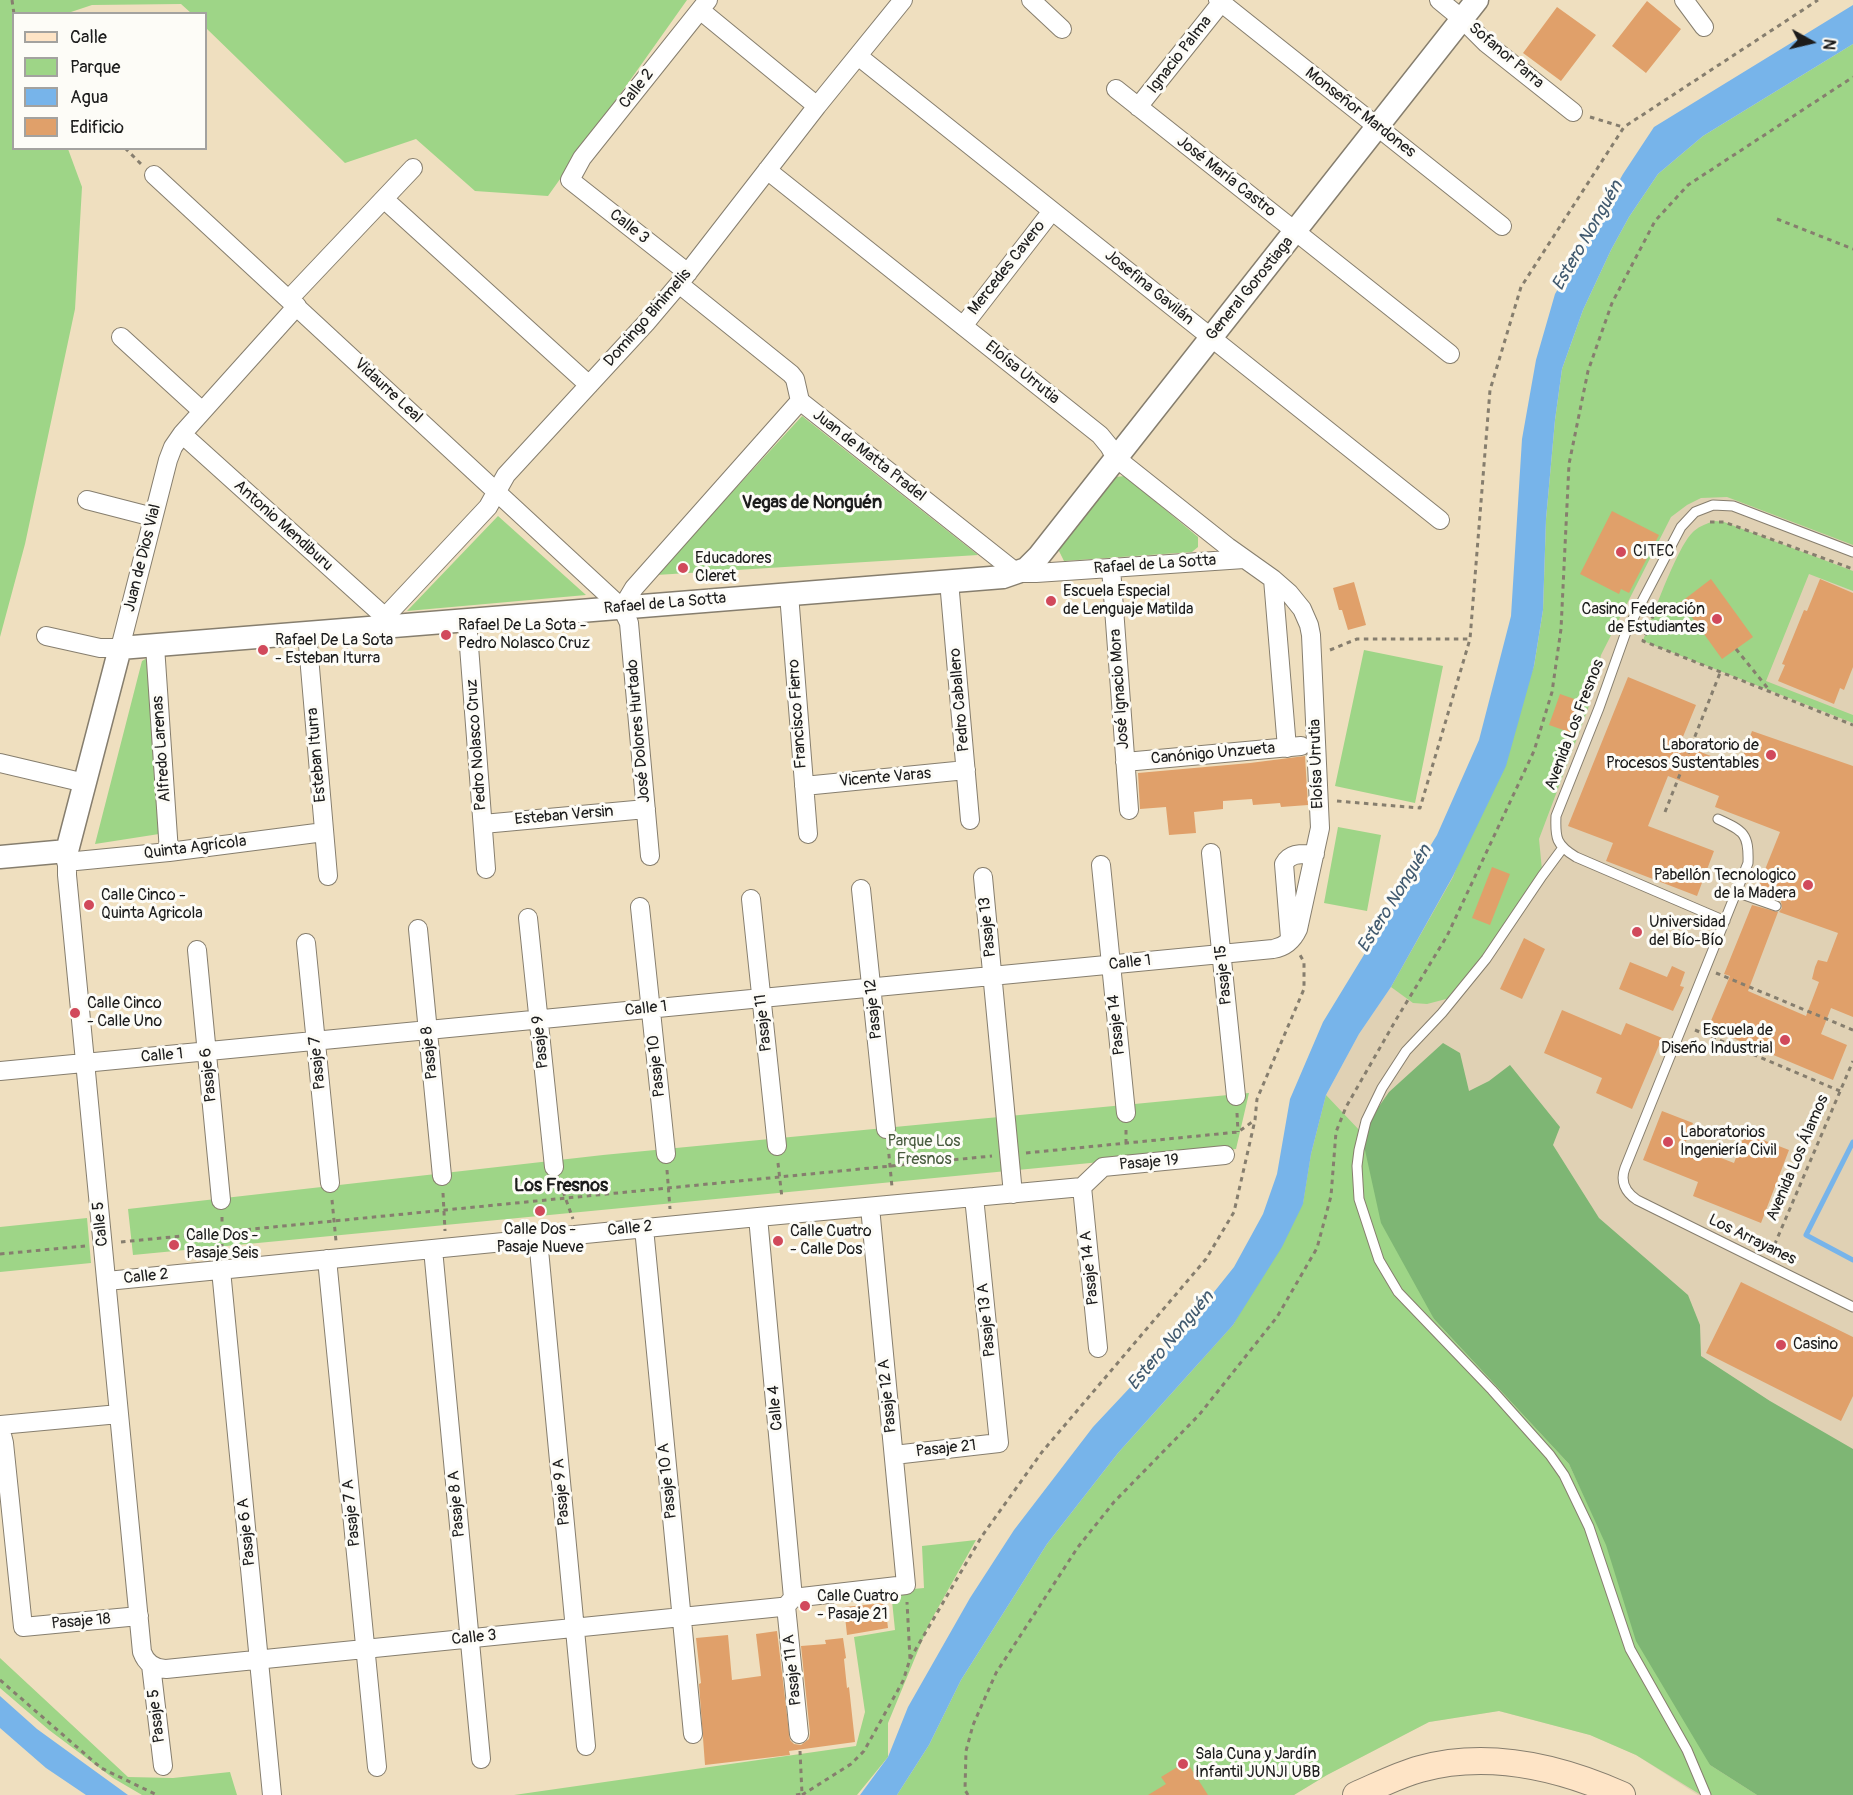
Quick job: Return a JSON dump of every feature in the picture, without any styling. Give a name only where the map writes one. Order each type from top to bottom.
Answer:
[{"type":"main road","points":[[1356,1795],[1419,1769],[1477,1761],[1548,1768],[1577,1776],[1622,1795]]},
{"type":"street","name":"Domingo Binimelis","points":[[385,622],[488,507],[506,475],[684,279],[817,106],[903,0]]},
{"type":"street","points":[[1031,0],[1062,29]]},
{"type":"street","name":"Sofanor Parra","points":[[1438,0],[1462,19],[1486,43],[1574,112]]},
{"type":"street","name":"General Gorostiaga","points":[[1017,573],[1033,563],[1047,546],[1477,0]]},
{"type":"street","points":[[1684,0],[1704,27]]},
{"type":"street","name":"Ignacio Palma","points":[[1138,107],[1220,1]]},
{"type":"street","name":"Monseñor Mardones","points":[[1220,1],[1502,226]]},
{"type":"street","points":[[704,5],[817,106]]},
{"type":"street","name":"Calle 2","points":[[570,180],[582,158],[704,5]]},
{"type":"street","name":"Josefina Gavilán","points":[[858,56],[1440,520]]},
{"type":"street","name":"José María Castro","points":[[1116,89],[1450,354]]},
{"type":"street","name":"Juan de Dios Vial","points":[[67,856],[173,447],[293,303],[413,168]]},
{"type":"street","name":"Eloísa Urrutia","points":[[767,170],[1100,435],[1116,458],[1244,560],[1273,579],[1298,603],[1309,625],[1312,658],[1320,828],[1315,854]]},
{"type":"street","name":"Vidaurre Leal","points":[[154,175],[622,608]]},
{"type":"street","name":"Calle 3","points":[[570,180],[684,279]]},
{"type":"street","points":[[384,199],[590,385]]},
{"type":"street","name":"Mercedes Cavero","points":[[963,326],[1052,211]]},
{"type":"street","name":"Juan de Matta Pradel","points":[[684,279],[791,374],[795,379],[800,401],[1017,573]]},
{"type":"street","points":[[121,337],[202,411]]},
{"type":"street","points":[[622,608],[634,588],[800,401]]},
{"type":"street","name":"Antonio Mendiburu","points":[[182,434],[385,622]]},
{"type":"street","points":[[87,500],[153,517]]},
{"type":"street","points":[[1047,546],[1052,559],[1065,571]]},
{"type":"street","name":"Rafael de La Sotta","points":[[120,648],[307,633],[385,622],[467,620],[949,581],[1017,573],[1244,560]]},
{"type":"street","name":"José Ignacio Mora","points":[[1112,568],[1129,810]]},
{"type":"street","name":"Eloísa Urrutia","points":[[1273,579],[1294,747]]},
{"type":"street","name":"Pedro Caballero","points":[[949,581],[970,820]]},
{"type":"street","name":"Francisco Fierro","points":[[789,594],[808,834]]},
{"type":"street","name":"José Dolores Hurtado","points":[[622,608],[629,623],[650,856]]},
{"type":"street","name":"Pedro Nolasco Cruz","points":[[467,620],[486,869]]},
{"type":"street","name":"Esteban Iturra","points":[[307,633],[328,876]]},
{"type":"street","points":[[46,636],[100,648],[120,648]]},
{"type":"street","name":"Alfredo Larenas","points":[[155,646],[169,852]]},
{"type":"street","name":"Canónigo Unzueta","points":[[1125,762],[1294,747]]},
{"type":"street","points":[[0,764],[85,783]]},
{"type":"street","name":"Vicente Varas","points":[[804,786],[966,770]]},
{"type":"street","name":"Esteban Versin","points":[[483,824],[646,809]]},
{"type":"street","name":"Quinta Agrícola","points":[[0,857],[169,852],[324,832]]},
{"type":"street","name":"Pasaje 15","points":[[1211,853],[1236,1096]]},
{"type":"street","points":[[1295,854],[1315,854],[1298,928],[1291,941],[1284,864],[1295,854]]},
{"type":"street","name":"Calle 5","points":[[67,856],[142,1652],[151,1665]]},
{"type":"street","name":"Pasaje 14","points":[[1101,865],[1126,1113]]},
{"type":"street","name":"Pasaje 13","points":[[983,877],[993,976]]},
{"type":"street","name":"Pasaje 12","points":[[861,889],[886,1129]]},
{"type":"street","name":"Pasaje 11","points":[[751,899],[777,1146]]},
{"type":"street","name":"Pasaje 10","points":[[640,907],[666,1154]]},
{"type":"street","name":"Pasaje 9","points":[[528,918],[554,1167]]},
{"type":"street","name":"Pasaje 8","points":[[418,929],[442,1176]]},
{"type":"street","name":"Calle 1","points":[[0,1071],[1273,949],[1291,941]]},
{"type":"street","name":"Pasaje 7","points":[[306,943],[330,1183]]},
{"type":"street","name":"Pasaje 6","points":[[197,950],[221,1200]]},
{"type":"street","points":[[993,976],[1013,1194]]},
{"type":"street","name":"Pasaje 19","points":[[1082,1187],[1103,1167],[1225,1155]]},
{"type":"street","name":"Calle 2","points":[[106,1281],[1082,1187]]},
{"type":"street","name":"Pasaje 14 A","points":[[1082,1187],[1098,1348]]},
{"type":"street","name":"Pasaje 13 A","points":[[974,1197],[999,1443]]},
{"type":"street","name":"Pasaje 12 A","points":[[870,1207],[906,1585]]},
{"type":"street","name":"Calle 4","points":[[758,1217],[790,1602]]},
{"type":"street","name":"Pasaje 10 A","points":[[644,1228],[693,1734]]},
{"type":"street","name":"Pasaje 9 A","points":[[538,1239],[586,1746]]},
{"type":"street","name":"Pasaje 8 A","points":[[439,1248],[481,1759]]},
{"type":"street","name":"Pasaje 7 A","points":[[332,1259],[377,1767]]},
{"type":"street","name":"Pasaje 6 A","points":[[222,1270],[272,1795]]},
{"type":"street","points":[[0,1426],[119,1414]]},
{"type":"street","name":"Pasaje 18","points":[[0,1426],[4,1443],[23,1627],[139,1616]]},
{"type":"street","name":"Pasaje 21","points":[[894,1455],[999,1443]]},
{"type":"street","name":"Calle 3","points":[[151,1665],[161,1669],[681,1617],[906,1585]]},
{"type":"street","name":"Pasaje 11 A","points":[[790,1602],[799,1734]]},
{"type":"street","name":"Pasaje 5","points":[[151,1665],[163,1766]]},
{"type":"lane","name":"Avenida Los Fresnos","points":[[1562,849],[1556,833],[1556,816],[1626,632],[1681,527],[1695,512],[1713,505],[1733,506],[1853,552]]},
{"type":"lane","points":[[1683,1025],[1748,863],[1748,843],[1743,834],[1734,826],[1718,819]]},
{"type":"lane","points":[[1706,1795],[1687,1750],[1630,1649],[1590,1527],[1564,1475],[1550,1455],[1492,1390],[1398,1292],[1379,1260],[1359,1199],[1357,1166],[1366,1121],[1382,1088],[1406,1051],[1486,959],[1562,849],[1725,921]]},
{"type":"lane","points":[[1736,892],[1776,906]]},
{"type":"lane","name":"Los Arrayanes","points":[[1683,1025],[1623,1173],[1627,1191],[1637,1200],[1853,1307]]},
{"type":"path","points":[[1319,800],[1420,808],[1470,639],[1490,390],[1521,286],[1624,127],[1818,0]]},
{"type":"path","points":[[968,1795],[965,1790],[966,1751],[973,1725],[996,1673],[1078,1547],[1114,1502],[1214,1397],[1277,1317],[1317,1248],[1331,1196],[1336,1132],[1346,1107],[1396,1018],[1447,936],[1534,751],[1552,692],[1561,629],[1569,464],[1588,371],[1612,303],[1655,221],[1688,185],[1853,77]]},
{"type":"path","points":[[1574,112],[1624,127]]},
{"type":"path","points":[[127,150],[154,175]]},
{"type":"path","points":[[1777,219],[1853,249]]},
{"type":"path","points":[[1705,524],[1724,522],[1853,569]]},
{"type":"path","points":[[1660,599],[1643,640],[1853,725]]},
{"type":"path","points":[[1312,658],[1357,639],[1470,639]]},
{"type":"path","points":[[1736,649],[1771,693]]},
{"type":"path","points":[[1665,812],[1720,673]]},
{"type":"path","points":[[796,1795],[802,1795],[851,1764],[864,1751],[903,1681],[910,1659],[982,1536],[1042,1452],[1206,1259],[1234,1212],[1255,1120],[1257,1099],[1304,989],[1304,962],[1291,941]]},
{"type":"path","points":[[1705,969],[1853,1030]]},
{"type":"path","points":[[1683,1025],[1840,1091]]},
{"type":"path","name":"Avenida Los Álamos","points":[[1766,1264],[1853,1062]]},
{"type":"path","points":[[1126,1113],[1128,1165]]},
{"type":"path","points":[[0,1254],[1238,1132],[1255,1120]]},
{"type":"path","points":[[886,1129],[893,1205]]},
{"type":"path","points":[[777,1146],[784,1215]]},
{"type":"path","points":[[666,1154],[672,1226]]},
{"type":"path","points":[[554,1167],[578,1235]]},
{"type":"path","points":[[439,1248],[444,1210],[442,1176]]},
{"type":"path","points":[[330,1183],[334,1221],[332,1259]]},
{"type":"path","points":[[221,1200],[222,1270]]},
{"type":"path","points":[[906,1585],[910,1659]]},
{"type":"path","points":[[0,1680],[101,1768],[157,1795]]},
{"type":"path","points":[[799,1734],[802,1795]]},
{"type":"shaded area","name":"Universidad del Bío-Bío","points":[[1853,44],[1853,1795],[1698,1795],[1636,1755],[1590,1735],[1499,1711],[1429,1722],[1327,1775],[1294,1795],[897,1795],[1198,1366],[1326,1095],[1359,1034],[1391,987]]},
{"type":"green space","points":[[0,0],[687,0],[548,196],[475,191],[416,139],[345,163],[207,29],[207,12],[190,12],[181,4],[92,5],[71,12],[12,12],[12,150],[68,150],[82,187],[75,309],[25,544],[0,637]]},
{"type":"green space","points":[[1853,44],[1853,545],[1727,497],[1701,498],[1671,517],[1601,655],[1588,709],[1539,839],[1542,870],[1473,978],[1450,998],[1427,1004],[1413,1003],[1391,987],[1453,877],[1534,666],[1543,610],[1546,519],[1562,369],[1583,310],[1629,217],[1658,174],[1703,136]]},
{"type":"green space","points":[[802,416],[978,555],[656,575]]},
{"type":"green space","points":[[1125,476],[1198,537],[1198,547],[1192,552],[1064,561],[1058,549],[1115,477]]},
{"type":"green space","points":[[498,516],[586,595],[407,611]]},
{"type":"green space","points":[[1715,521],[1724,522],[1853,571],[1853,591],[1809,574],[1766,681],[1853,715],[1853,723],[1643,641],[1681,550],[1694,531]]},
{"type":"green space","points":[[1364,650],[1443,666],[1415,803],[1335,786]]},
{"type":"green space","points":[[149,657],[159,834],[95,844],[142,661]]},
{"type":"green space","points":[[1338,827],[1381,835],[1367,911],[1324,903]]},
{"type":"green space","points":[[1443,1043],[1460,1053],[1469,1091],[1489,1081],[1510,1065],[1560,1127],[1553,1145],[1599,1218],[1688,1295],[1700,1325],[1701,1356],[1770,1401],[1853,1449],[1853,1795],[1757,1795],[1710,1765],[1636,1641],[1606,1545],[1569,1464],[1434,1319],[1381,1223],[1361,1132],[1389,1092]]},
{"type":"green space","name":"Parque Los Fresnos","points":[[1249,1093],[1236,1149],[133,1255],[128,1209],[603,1155]]},
{"type":"green space","points":[[1326,1095],[1361,1132],[1434,1319],[1569,1464],[1710,1765],[1757,1795],[1701,1795],[1636,1755],[1590,1735],[1499,1711],[1429,1722],[1327,1775],[1294,1795],[897,1795],[929,1745],[961,1680],[1047,1544],[1118,1453],[1233,1325],[1303,1203],[1311,1154]]},
{"type":"green space","points":[[87,1218],[91,1263],[0,1272],[0,1227]]},
{"type":"green space","points":[[976,1540],[929,1624],[888,1723],[888,1757],[857,1795],[514,1795],[856,1746],[865,1712],[854,1637],[895,1630],[891,1591],[924,1588],[922,1546]]},
{"type":"green space","points":[[0,1658],[128,1777],[173,1778],[230,1772],[237,1795],[142,1795],[113,1778],[49,1730],[0,1688]]},
{"type":"water","name":"Estero Nonguén","points":[[1853,5],[1853,44],[1703,136],[1658,174],[1629,217],[1583,310],[1562,369],[1546,519],[1543,610],[1534,666],[1506,766],[1453,876],[1391,987],[1359,1034],[1326,1095],[1311,1154],[1303,1204],[1282,1247],[1233,1325],[1118,1453],[1047,1544],[961,1680],[929,1745],[897,1795],[860,1795],[888,1757],[908,1707],[970,1598],[1014,1530],[1093,1427],[1182,1332],[1234,1267],[1263,1214],[1277,1174],[1290,1099],[1323,1022],[1437,835],[1479,740],[1511,616],[1522,439],[1536,360],[1555,294],[1623,174],[1654,127]]},
{"type":"water","points":[[0,1696],[37,1729],[128,1795],[86,1795],[46,1768],[0,1728]]},
{"type":"building","points":[[1647,1],[1681,29],[1646,73],[1612,46]]},
{"type":"building","points":[[1557,7],[1596,35],[1561,81],[1523,53]]},
{"type":"building","name":"CITEC","points":[[1612,511],[1659,535],[1629,593],[1621,589],[1619,594],[1580,574]]},
{"type":"building","name":"Casino Federación de Estudiantes","points":[[1711,579],[1753,637],[1722,659],[1681,602]]},
{"type":"building","points":[[1820,579],[1853,593],[1853,667],[1844,690],[1840,688],[1834,704],[1778,681],[1785,665],[1782,664],[1804,610],[1807,611]]},
{"type":"building","points":[[1354,582],[1366,625],[1348,630],[1333,588]]},
{"type":"building","points":[[1628,677],[1696,705],[1680,744],[1739,767],[1752,731],[1853,766],[1853,1017],[1831,1008],[1821,1034],[1847,1045],[1833,1080],[1721,1033],[1723,1029],[1710,1023],[1730,976],[1724,974],[1752,905],[1778,912],[1748,991],[1806,1016],[1819,982],[1812,979],[1815,967],[1818,960],[1827,962],[1838,933],[1779,912],[1782,908],[1781,901],[1756,892],[1780,832],[1715,807],[1719,796],[1668,776],[1648,826],[1714,851],[1697,896],[1606,861],[1613,843],[1568,826]]},
{"type":"building","points":[[1560,694],[1583,702],[1572,733],[1549,725]]},
{"type":"building","points":[[1305,756],[1308,805],[1281,807],[1280,803],[1253,805],[1252,799],[1223,801],[1223,809],[1194,812],[1196,833],[1169,835],[1166,807],[1140,809],[1138,773]]},
{"type":"building","points":[[1492,867],[1510,874],[1490,925],[1472,918]]},
{"type":"building","points":[[1524,938],[1545,949],[1522,999],[1500,989]]},
{"type":"building","points":[[1630,962],[1667,977],[1672,966],[1685,972],[1680,986],[1684,987],[1673,1011],[1619,989]]},
{"type":"building","points":[[1562,1010],[1621,1035],[1626,1023],[1662,1038],[1632,1109],[1596,1093],[1602,1078],[1544,1053]]},
{"type":"building","points":[[1662,1111],[1693,1123],[1685,1144],[1734,1163],[1745,1133],[1789,1150],[1761,1223],[1693,1196],[1698,1182],[1643,1160]]},
{"type":"building","name":"Casino","points":[[1741,1282],[1853,1337],[1853,1396],[1841,1421],[1706,1353]]},
{"type":"building","points":[[885,1603],[888,1628],[847,1635],[844,1607]]},
{"type":"building","points":[[777,1631],[790,1740],[794,1744],[801,1745],[809,1739],[810,1733],[801,1646],[826,1644],[825,1640],[843,1638],[855,1742],[789,1751],[790,1755],[705,1765],[699,1684],[701,1683],[696,1638],[728,1635],[732,1680],[761,1676],[756,1634]]},
{"type":"building","points":[[1179,1766],[1182,1772],[1190,1767],[1208,1795],[1148,1795],[1166,1784],[1161,1777]]},
{"type":"waterway","points":[[1853,1142],[1806,1235],[1853,1260]]},
{"type":"place","name":"CITEC","points":[[1621,552]]},
{"type":"place","name":"Educadores Cleret","points":[[683,568]]},
{"type":"place","name":"Escuela Especial de Lenguaje Matilda","points":[[1051,601]]},
{"type":"place","name":"Casino Federación de Estudiantes","points":[[1717,619]]},
{"type":"place","name":"Rafael De La Sota - Pedro Nolasco Cruz","points":[[446,635]]},
{"type":"place","name":"Rafael De La Sota - Esteban Iturra","points":[[263,650]]},
{"type":"place","name":"Laboratorio de Procesos Sustentables","points":[[1771,755]]},
{"type":"place","name":"Pabellón Tecnologico de la Madera","points":[[1808,885]]},
{"type":"place","name":"Calle Cinco - Quinta Agricola","points":[[89,905]]},
{"type":"place","name":"Universidad del Bío-Bío","points":[[1637,932]]},
{"type":"place","name":"Calle Cinco - Calle Uno","points":[[75,1013]]},
{"type":"place","name":"Escuela de Diseño Industrial","points":[[1785,1040]]},
{"type":"place","name":"Laboratorios Ingeniería Civil","points":[[1668,1142]]},
{"type":"place","name":"Calle Dos - Pasaje Nueve","points":[[540,1211]]},
{"type":"place","name":"Calle Cuatro - Calle Dos","points":[[778,1241]]},
{"type":"place","name":"Calle Dos - Pasaje Seis","points":[[174,1245]]},
{"type":"place","name":"Casino","points":[[1781,1345]]},
{"type":"place","name":"Calle Cuatro - Pasaje 21","points":[[805,1606]]},
{"type":"place","name":"Sala Cuna y Jardín Infantil JUNJI UBB","points":[[1183,1764]]},
{"type":"district","name":"Vegas de Nonguén","points":[[812,503]]},
{"type":"district","name":"Los Fresnos","points":[[561,1186]]}]
